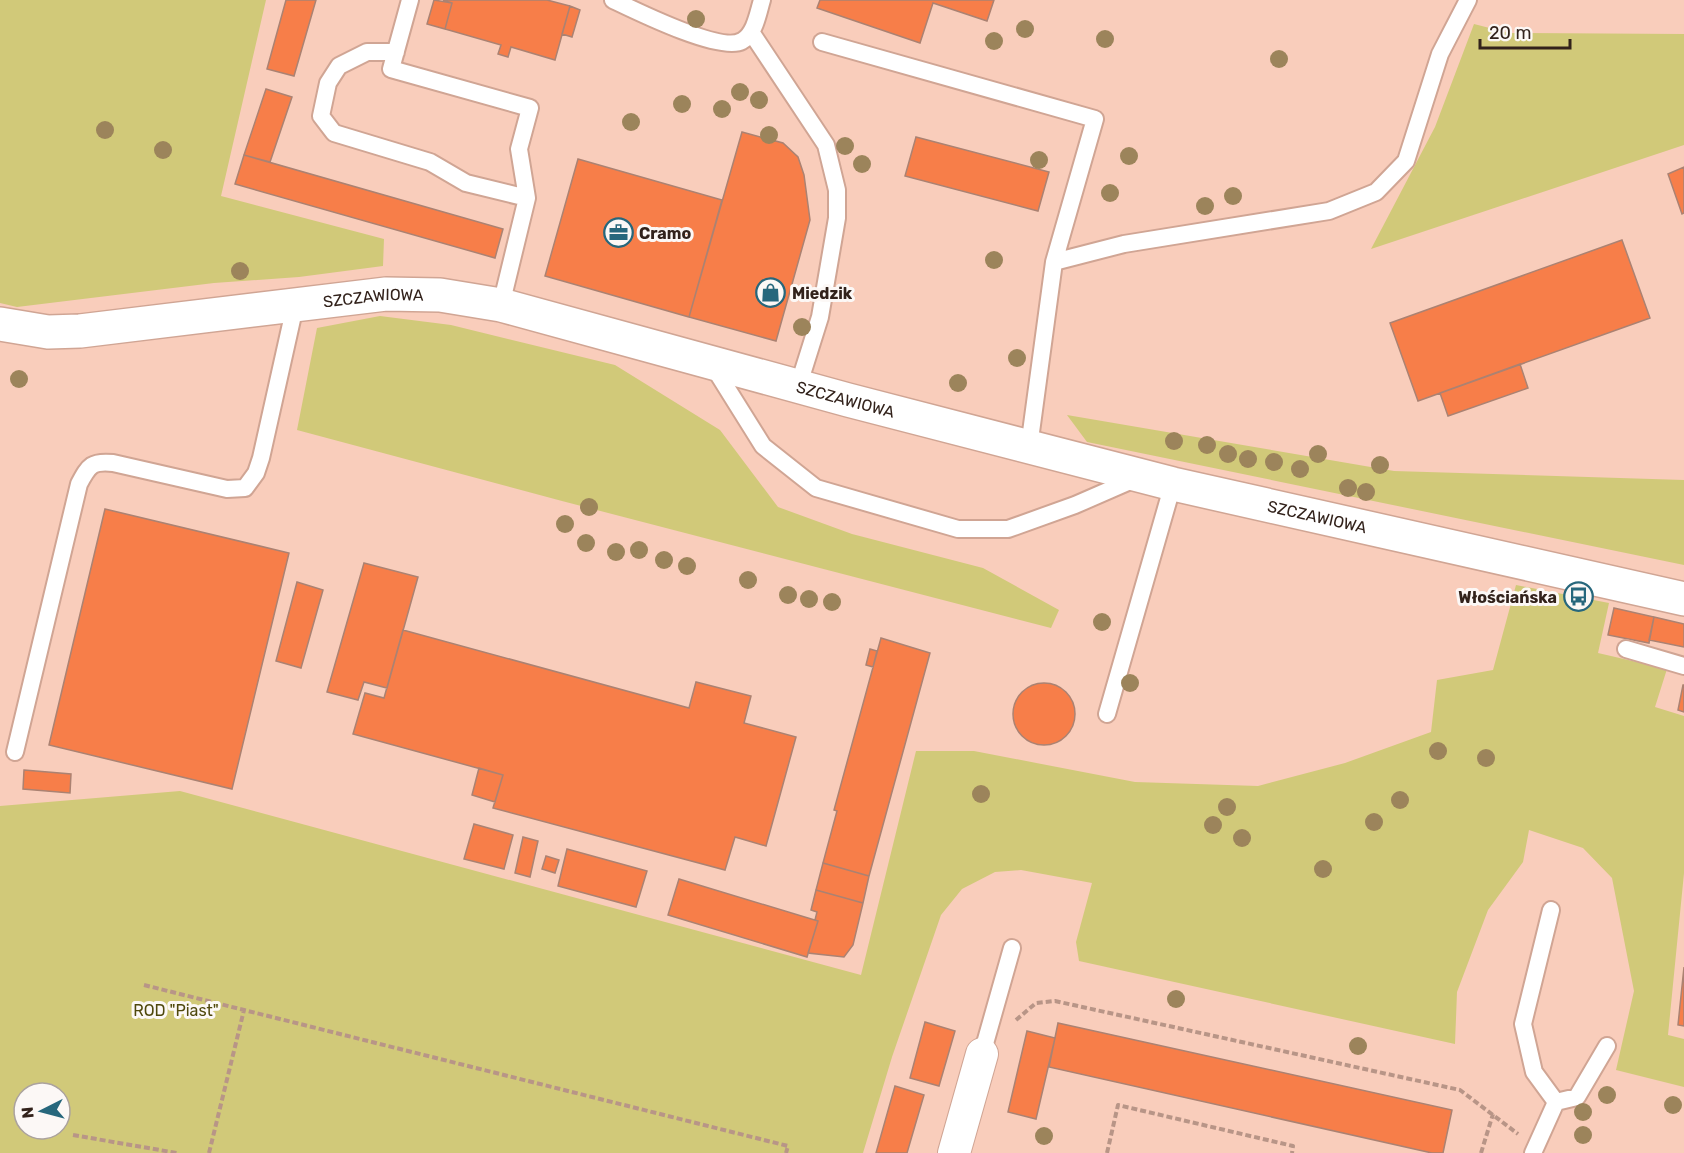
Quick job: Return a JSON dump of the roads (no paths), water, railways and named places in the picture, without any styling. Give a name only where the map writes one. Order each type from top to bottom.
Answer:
[{"type":"street","name":"SZCZAWIOWA","points":[[0,324],[48,332],[80,331],[361,297],[406,294],[470,299],[501,305],[798,387],[1157,480],[1684,599]]},
{"type":"street","points":[[954,1153],[982,1054]]},
{"type":"lane","points":[[410,0],[391,69],[530,108],[519,149],[527,198],[501,305]]},
{"type":"lane","points":[[613,0],[682,31],[730,44],[742,41],[752,32],[762,0]]},
{"type":"lane","points":[[1054,262],[1124,244],[1329,211],[1376,192],[1406,161],[1440,54],[1468,0]]},
{"type":"lane","points":[[752,32],[826,145],[837,190],[837,218],[820,317],[798,387]]},
{"type":"lane","points":[[822,42],[1095,120],[1054,262],[1029,447]]},
{"type":"lane","points":[[396,52],[367,52],[339,66],[328,83],[321,116],[334,133],[430,162],[466,183],[527,198]]},
{"type":"lane","points":[[15,752],[79,484],[87,469],[99,462],[113,463],[227,489],[245,488],[261,458],[295,306]]},
{"type":"lane","points":[[711,363],[763,446],[816,488],[958,529],[1008,529],[1075,505],[1157,480],[1107,714]]},
{"type":"lane","points":[[1626,649],[1684,666]]},
{"type":"lane","points":[[1551,910],[1523,1024],[1534,1072],[1556,1102]]},
{"type":"lane","points":[[982,1054],[1012,948]]},
{"type":"lane","points":[[1556,1102],[1577,1097],[1607,1046]]},
{"type":"lane","points":[[1534,1150],[1556,1102]]},
{"type":"place","name":"Cramo","points":[[618,233]]},
{"type":"place","name":"Miedzik","points":[[771,293]]},
{"type":"place","name":"Włościańska","points":[[1578,597]]},
{"type":"park label","name":"ROD \"Piast\"","points":[[176,1010]]}]
